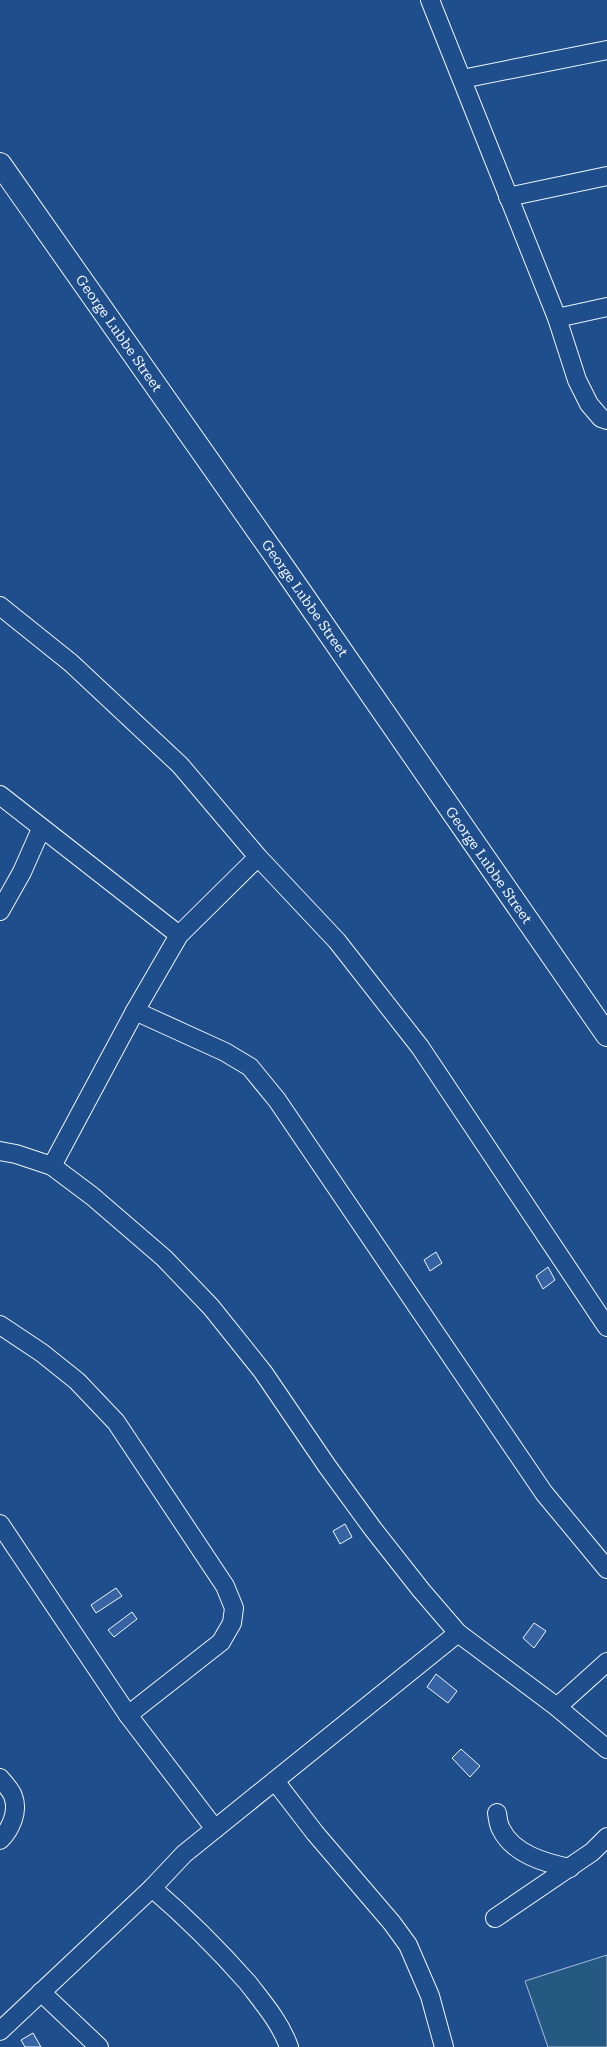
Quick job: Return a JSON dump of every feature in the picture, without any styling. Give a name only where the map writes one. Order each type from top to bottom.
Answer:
[{"type":"main road","name":"George Lubbe Street","points":[[0,164],[286,571],[607,1034]]},
{"type":"street","points":[[430,0],[557,318],[577,380],[589,404],[601,418],[607,420]]},
{"type":"street","points":[[462,79],[607,50]]},
{"type":"street","points":[[508,197],[607,176]]},
{"type":"street","points":[[557,318],[607,307]]},
{"type":"street","points":[[0,606],[71,663],[180,765],[258,856],[337,941],[420,1047],[607,1326]]},
{"type":"street","points":[[0,795],[179,935]]},
{"type":"street","points":[[0,911],[22,872],[42,829]]},
{"type":"street","points":[[52,1166],[135,1011],[179,935],[258,856]]},
{"type":"street","points":[[135,1011],[225,1052],[250,1067],[277,1100],[544,1493],[607,1569]]},
{"type":"street","points":[[0,1151],[16,1154],[52,1166],[92,1196],[164,1258],[211,1307],[263,1372],[327,1466],[373,1529],[421,1590],[458,1633],[557,1707],[607,1749]]},
{"type":"street","points":[[0,1325],[42,1353],[77,1381],[116,1422],[225,1586],[234,1608],[232,1623],[221,1642],[128,1715]]},
{"type":"street","points":[[0,1524],[128,1715],[215,1829]]},
{"type":"street","points":[[0,2031],[152,1888],[184,1854],[458,1633]]},
{"type":"street","points":[[557,1707],[607,1662]]},
{"type":"street","points":[[0,1778],[13,1795],[15,1808],[12,1823],[0,1840]]},
{"type":"street","points":[[275,1781],[315,1833],[392,1923],[408,1945],[430,1996],[444,2047]]},
{"type":"street","points":[[497,1813],[500,1828],[511,1843],[529,1855],[570,1868]]},
{"type":"street","points":[[495,1918],[570,1868],[592,1852],[607,1837]]},
{"type":"street","points":[[152,1888],[206,1937],[236,1970],[266,2006],[282,2029],[289,2047]]},
{"type":"street","points":[[41,1992],[99,2047]]},
{"type":"shaded area","points":[[607,1955],[607,2047],[548,2047],[525,1981]]},
{"type":"building","points":[[436,1252],[442,1263],[430,1271],[424,1260]]},
{"type":"building","points":[[548,1267],[555,1280],[543,1289],[536,1276]]},
{"type":"building","points":[[345,1524],[352,1537],[340,1544],[333,1531]]},
{"type":"building","points":[[116,1588],[122,1596],[96,1613],[91,1605]]},
{"type":"building","points":[[132,1612],[137,1619],[114,1637],[108,1630]]},
{"type":"building","points":[[534,1623],[546,1631],[534,1648],[523,1638]]},
{"type":"building","points":[[436,1674],[457,1691],[448,1703],[427,1687]]},
{"type":"building","points":[[461,1749],[480,1766],[470,1777],[452,1758]]},
{"type":"building","points":[[33,2033],[41,2047],[25,2047],[21,2040]]}]
